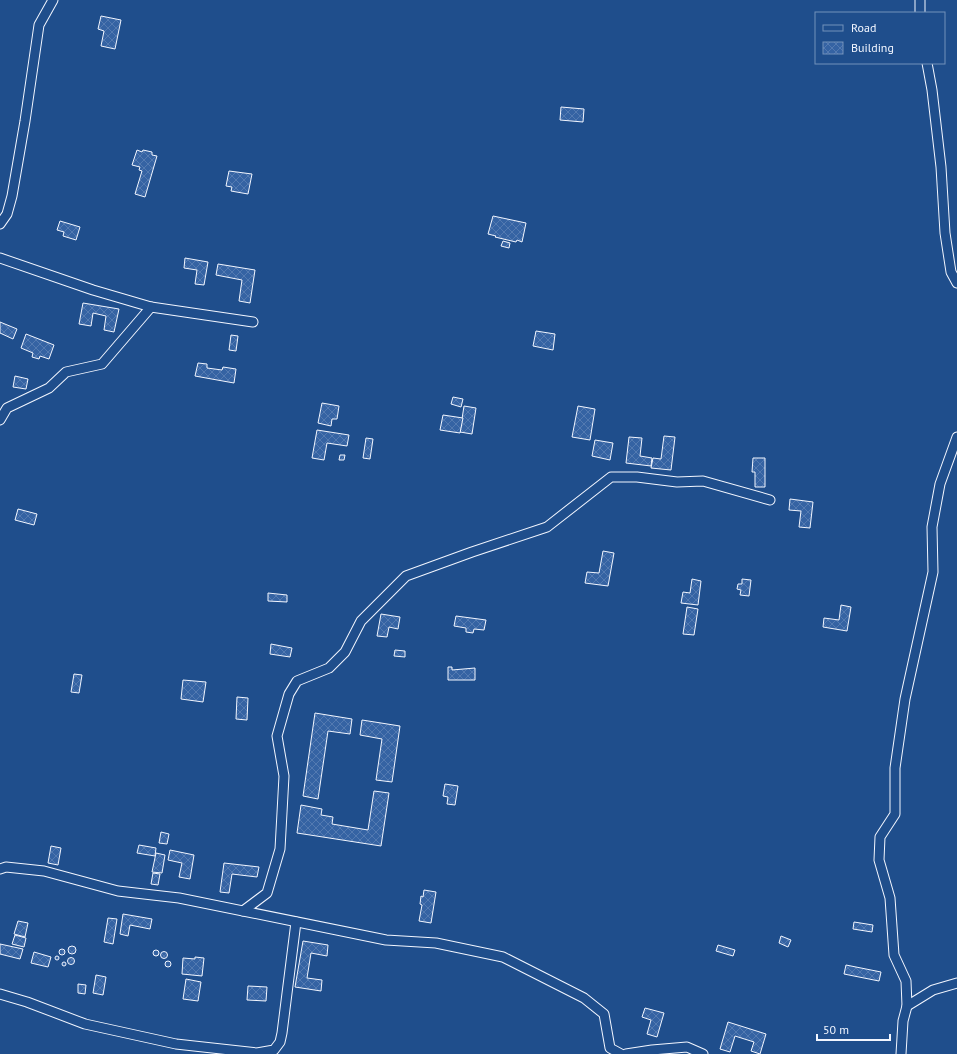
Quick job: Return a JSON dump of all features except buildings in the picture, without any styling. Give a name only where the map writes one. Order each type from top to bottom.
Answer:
[{"type":"street","points":[[0,224],[7,214],[12,196],[25,122],[39,25],[53,0]]},
{"type":"street","points":[[920,0],[920,12]]},
{"type":"street","points":[[927,64],[932,90],[941,167],[945,233],[951,272],[957,283]]},
{"type":"street","points":[[0,258],[93,290],[151,307],[253,322]]},
{"type":"street","points":[[0,420],[7,408],[49,388],[66,372],[102,364],[151,307]]},
{"type":"street","points":[[901,1054],[902,1021],[907,1006],[906,981],[894,955],[890,898],[879,860],[880,837],[895,814],[896,768],[905,699],[932,572],[932,527],[940,484],[957,437]]},
{"type":"street","points":[[244,911],[267,893],[280,849],[284,776],[277,736],[289,694],[297,681],[329,668],[345,652],[361,621],[406,576],[547,527],[611,477],[637,477],[677,482],[703,481],[770,500]]},
{"type":"street","points":[[2,867],[44,871],[118,891],[179,898],[386,940],[436,942],[503,957],[584,998],[604,1014],[610,1048],[621,1054]]},
{"type":"street","points":[[0,994],[27,1002],[85,1024],[176,1044],[257,1053],[274,1050],[280,1042],[296,922]]},
{"type":"street","points":[[907,1006],[933,990],[957,983]]},
{"type":"street","points":[[626,1054],[687,1047],[703,1054]]}]
